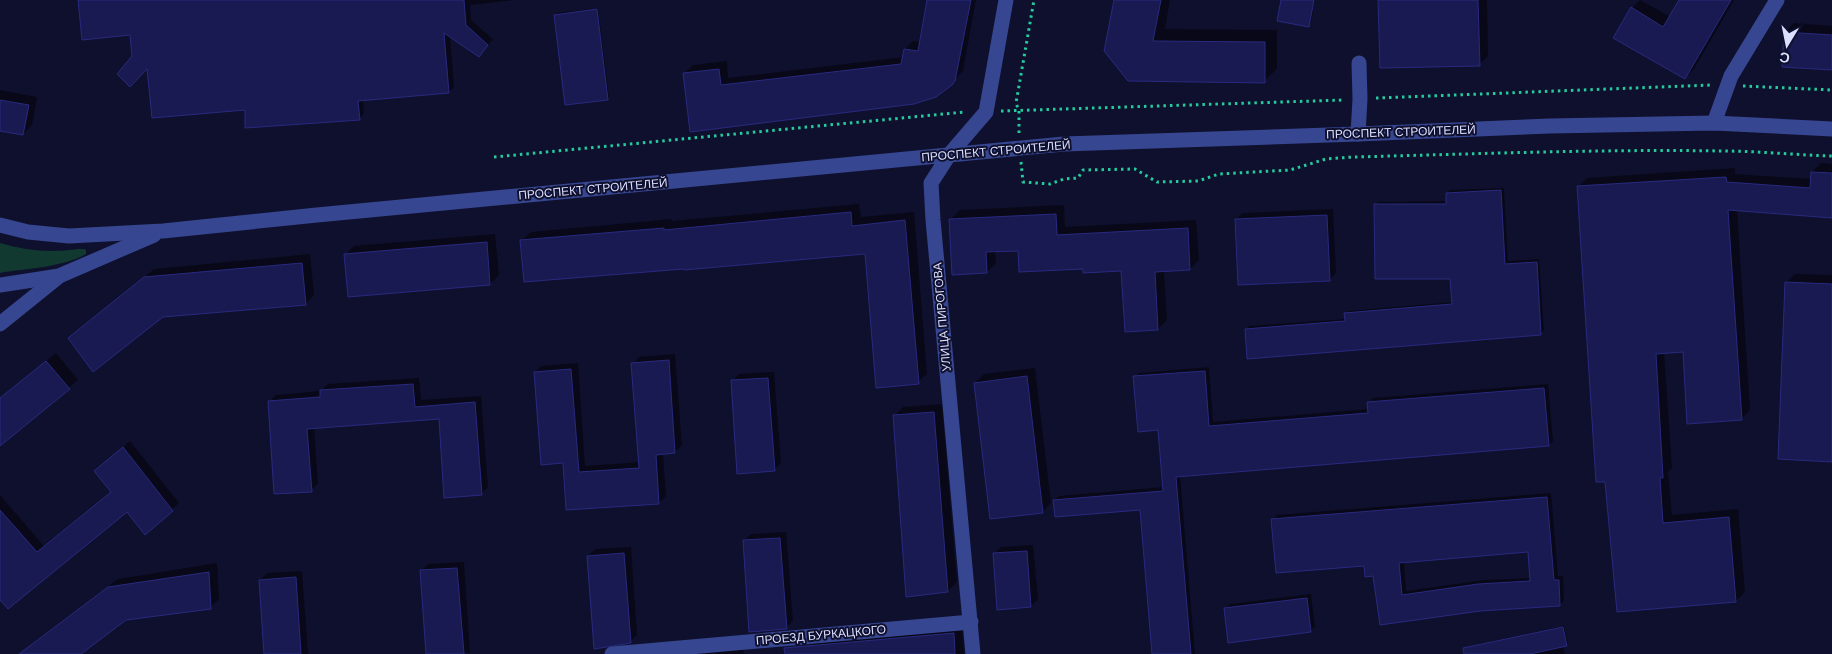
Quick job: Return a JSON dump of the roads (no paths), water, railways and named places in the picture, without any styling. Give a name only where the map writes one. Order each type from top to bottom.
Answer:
[{"type":"street","name":"УЛИЦА ПИРОГОВА","points":[[973,654],[931,183],[949,156],[986,112],[1006,0]]},
{"type":"street","points":[[1714,123],[1731,76],[1777,0]]},
{"type":"street","points":[[1358,134],[1360,99],[1359,63]]},
{"type":"street","name":"ПРОСПЕКТ СТРОИТЕЛЕЙ","points":[[163,232],[326,214],[1064,144],[1550,126],[1714,123],[1832,129]]},
{"type":"street","points":[[0,225],[28,232],[69,236],[163,232]]},
{"type":"street","points":[[0,285],[59,276],[163,232]]},
{"type":"street","points":[[0,324],[59,276]]},
{"type":"street","name":"ПРОЕЗД БУРКАЦКОГО","points":[[612,654],[971,622]]}]
